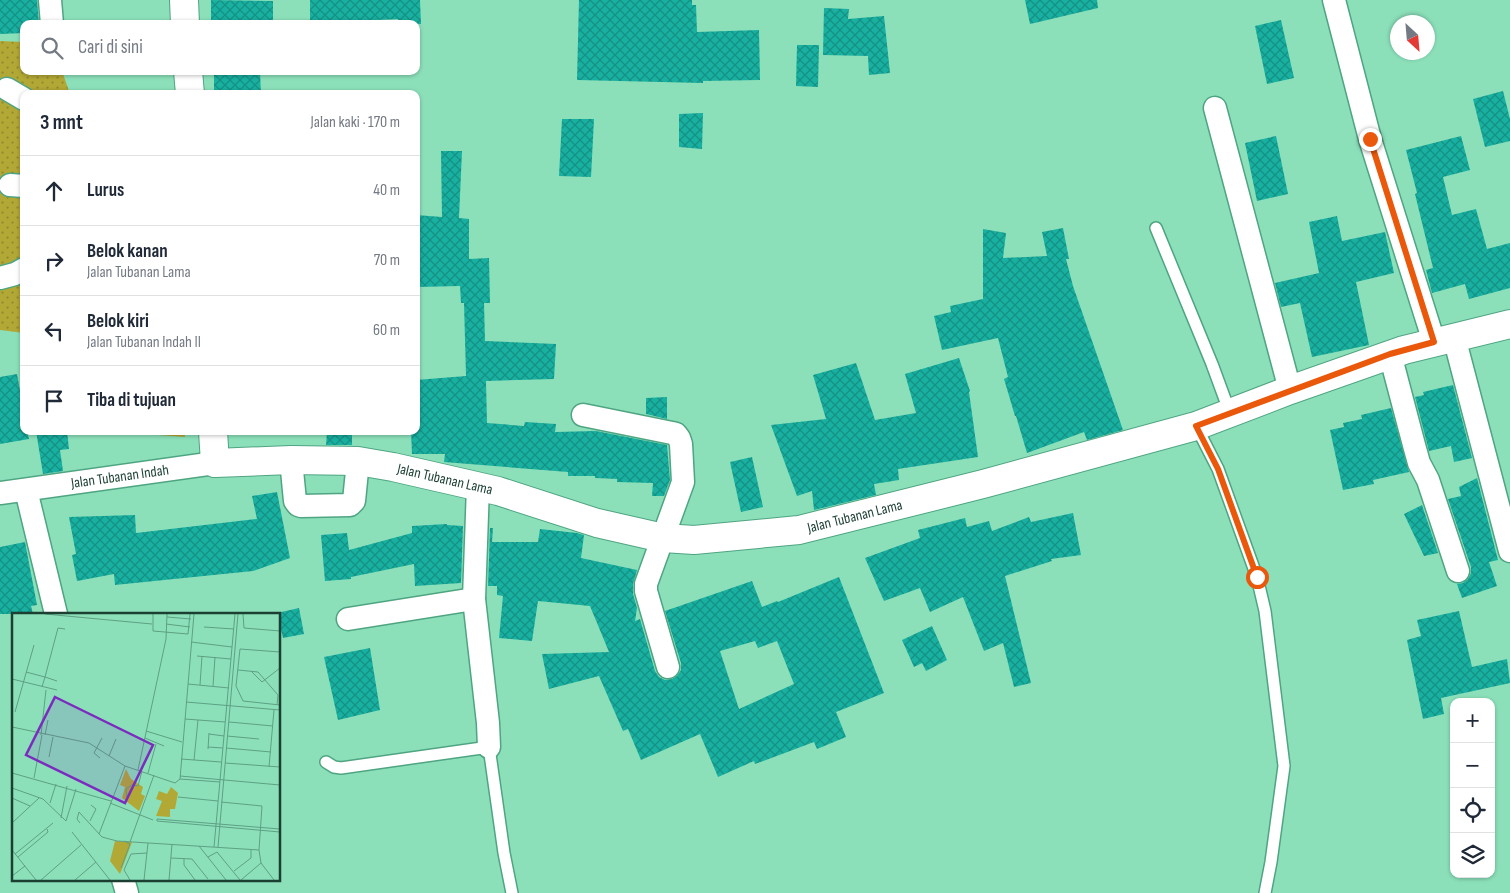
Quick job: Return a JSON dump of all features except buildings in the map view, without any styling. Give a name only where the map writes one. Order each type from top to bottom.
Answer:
[{"type":"street","points":[[50,0],[52,20]]},
{"type":"street","points":[[184,0],[185,20]]},
{"type":"street","points":[[1334,0],[1370,139],[1444,340],[1510,551]]},
{"type":"street","points":[[188,75],[190,90]]},
{"type":"street","points":[[1215,108],[1290,390]]},
{"type":"street","points":[[0,278],[20,271]]},
{"type":"street","name":"Jalan Tubanan Lama","points":[[215,463],[291,460],[358,461],[498,491],[597,523],[663,538],[694,540],[799,530],[983,484],[1196,426],[1390,354],[1510,324]]},
{"type":"street","points":[[1390,354],[1414,444],[1428,480],[1458,572]]},
{"type":"street","points":[[583,415],[672,433],[679,438],[683,482],[646,584],[646,590],[668,666]]},
{"type":"street","points":[[213,435],[215,463]]},
{"type":"street","points":[[291,460],[295,501],[301,506],[350,505],[354,501],[358,461]]},
{"type":"street","name":"Jalan Tubanan Indah","points":[[0,494],[215,463]]},
{"type":"street","points":[[478,486],[474,599],[489,747]]},
{"type":"street","points":[[26,490],[56,613]]},
{"type":"street","points":[[348,619],[474,599]]},
{"type":"street","points":[[123,880],[127,893]]},
{"type":"lane","points":[[1156,228],[1230,413]]},
{"type":"lane","points":[[1196,426],[1218,469],[1257,577],[1265,611],[1284,766],[1265,893]]},
{"type":"lane","points":[[326,762],[340,768],[489,747],[504,853],[512,893]]},
{"type":"shaded area","points":[[0,41],[20,42],[20,75],[63,75],[69,90],[20,90],[20,332],[0,330]]},
{"type":"shaded area","points":[[158,435],[185,435],[185,437]]},
{"type":"route","points":[[1257,577],[1218,469],[1196,426],[1390,354],[1434,342],[1370,139]]}]
